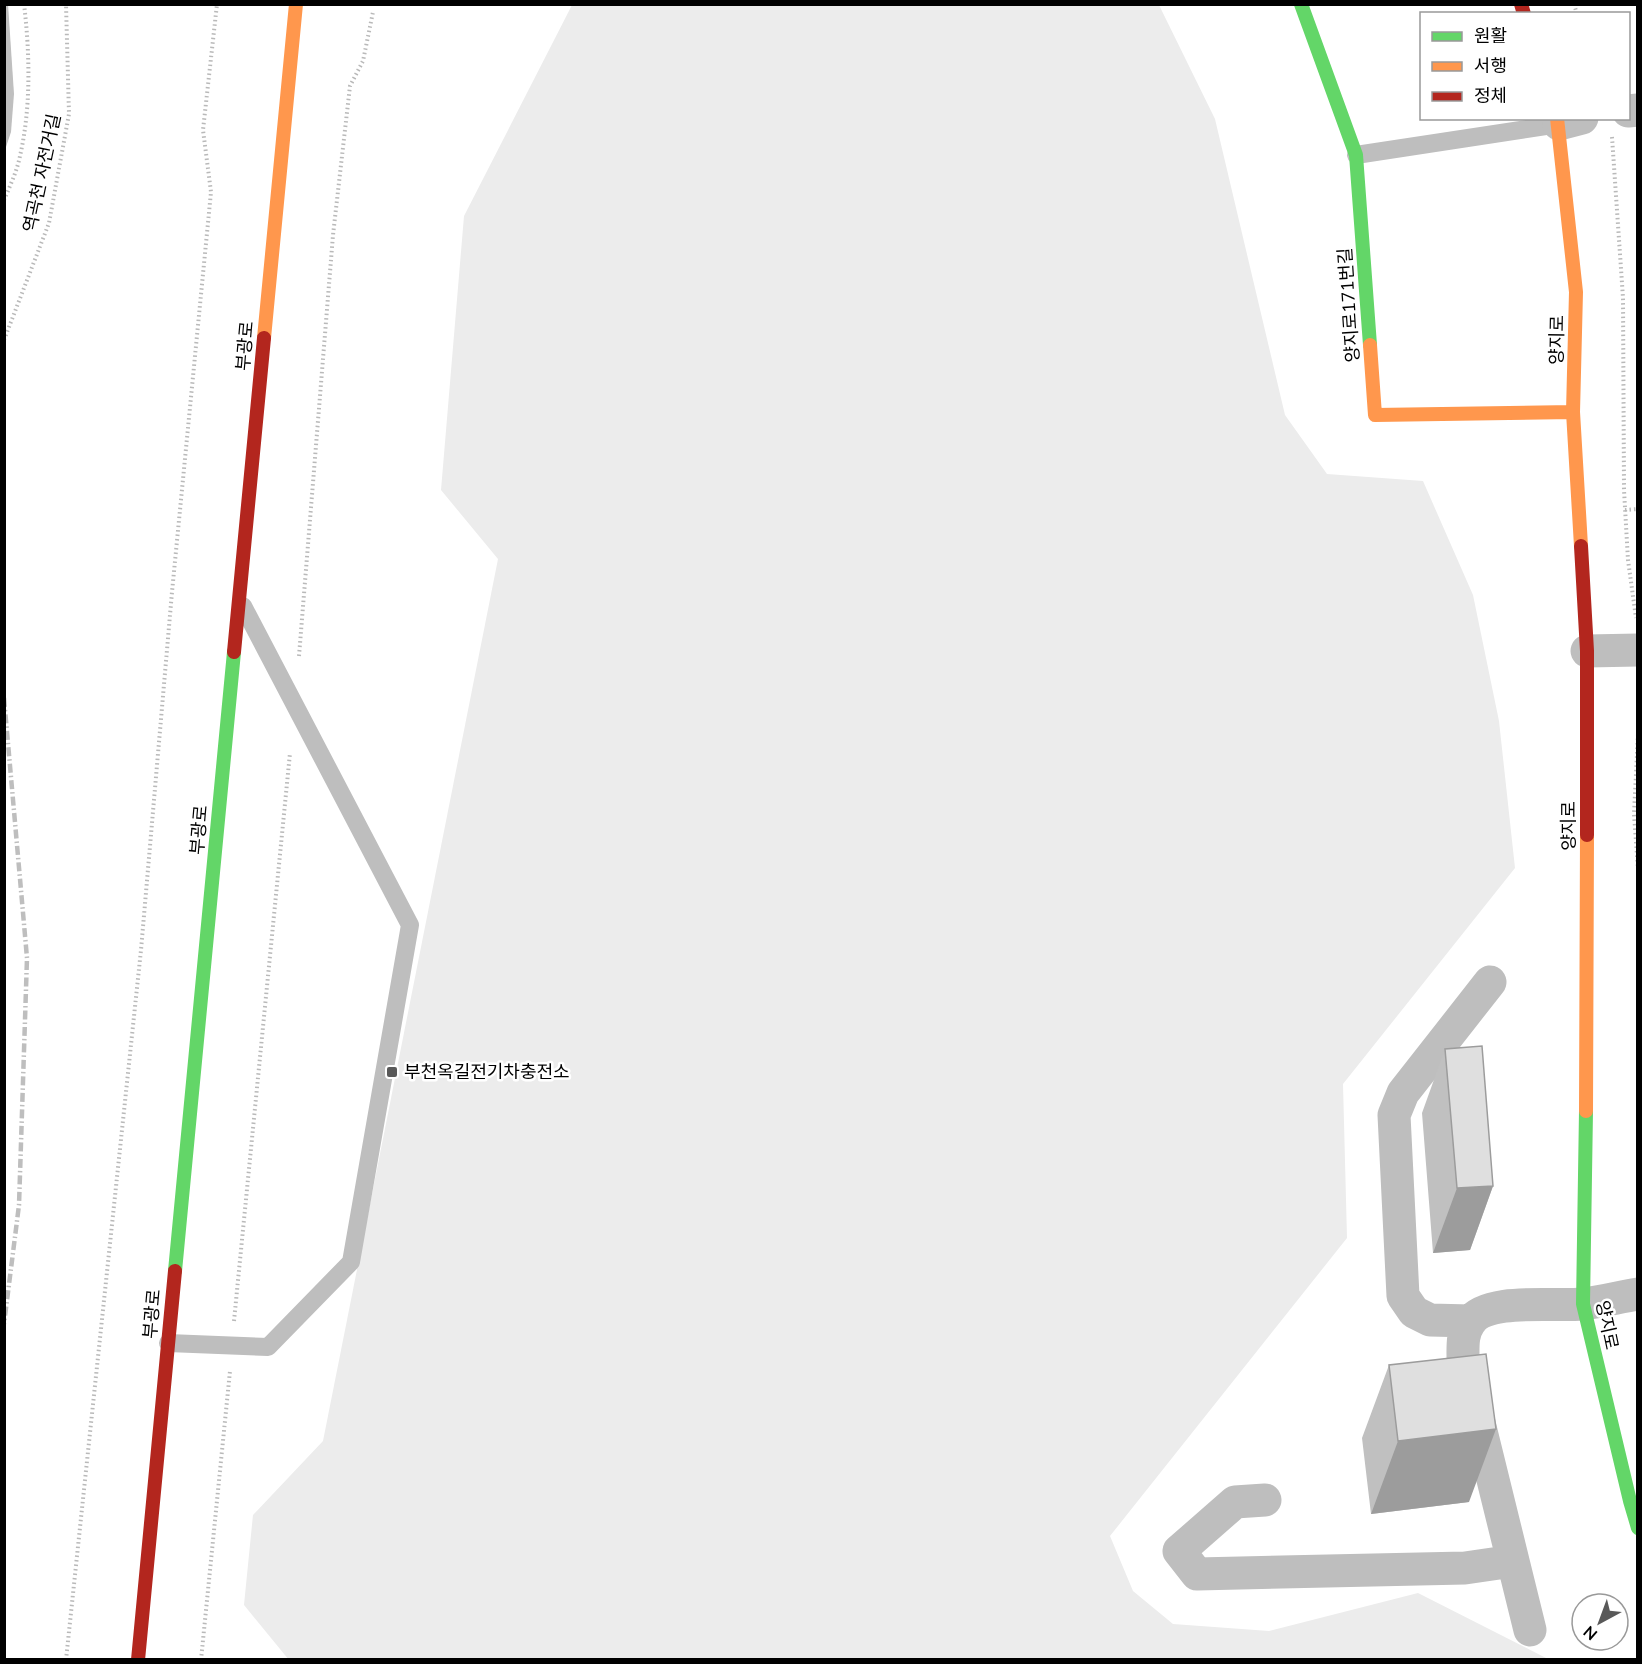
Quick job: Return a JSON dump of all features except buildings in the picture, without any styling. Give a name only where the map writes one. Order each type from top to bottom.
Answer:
[{"type":"street","name":"부광로","points":[[138,1659],[296,4]]},
{"type":"street","name":"양지로171번길","points":[[1301,4],[1356,155],[1376,415],[1573,412]]},
{"type":"street","name":"양지로","points":[[1566,120],[1564,187],[1576,292],[1573,412],[1587,651],[1587,1028],[1583,1304],[1638,1527]]},
{"type":"street","points":[[1587,651],[1638,650]]},
{"type":"street","points":[[1471,1321],[1430,1320],[1414,1312],[1403,1296],[1394,1115],[1403,1093],[1490,982]]},
{"type":"street","points":[[1530,1630],[1463,1358],[1463,1337],[1471,1321],[1484,1311],[1504,1305],[1583,1304],[1638,1294]]},
{"type":"street","points":[[1265,1500],[1235,1502],[1179,1551],[1197,1574],[1465,1568],[1513,1561]]},
{"type":"lane","points":[[1356,155],[1566,120]]},
{"type":"lane","points":[[168,1343],[268,1347],[351,1262],[410,925],[239,599]]},
{"type":"path","points":[[4,200],[20,158],[25,121],[28,81],[24,4]]},
{"type":"path","name":"역곡천 자전거길","points":[[4,340],[49,223],[69,114],[66,4]]},
{"type":"path","points":[[66,1659],[141,950],[172,592],[210,204],[211,192],[203,130],[217,4]]},
{"type":"path","points":[[201,1659],[295,705],[333,235],[348,97],[350,86],[363,61],[373,12]]},
{"type":"path","points":[[1620,121],[1625,510],[1628,560],[1638,627]]},
{"type":"path","points":[[1625,510],[1638,509]]},
{"type":"path","points":[[1638,734],[1634,814],[1638,869]]},
{"type":"shaded area","points":[[8,4],[14,94],[11,132],[5,150],[4,5]]},
{"type":"shaded area","points":[[572,5],[1159,5],[1215,119],[1285,415],[1327,474],[1423,481],[1473,595],[1499,721],[1515,868],[1343,1084],[1347,1238],[1110,1536],[1133,1591],[1173,1624],[1269,1631],[1418,1593],[1548,1659],[289,1660],[244,1605],[253,1515],[323,1441],[498,559],[441,490],[464,216]]},
{"type":"railway","points":[[4,698],[27,958],[19,1205],[4,1324]]},
{"type":"traffic: fast","points":[[1301,4],[1356,155],[1370,345]]},
{"type":"traffic: fast","points":[[175,1271],[234,652]]},
{"type":"traffic: fast","points":[[1586,1111],[1583,1304],[1638,1528]]},
{"type":"traffic: slow","points":[[264,338],[296,4]]},
{"type":"traffic: slow","points":[[1557,120],[1576,292],[1573,412],[1581,546]]},
{"type":"traffic: slow","points":[[1370,345],[1375,415],[1573,412]]},
{"type":"traffic: slow","points":[[1586,1111],[1587,835]]},
{"type":"traffic: jam","points":[[1521,4],[1523,12]]},
{"type":"traffic: jam","points":[[234,652],[264,338]]},
{"type":"traffic: jam","points":[[1581,546],[1587,651],[1587,835]]},
{"type":"traffic: jam","points":[[138,1660],[175,1271]]},
{"type":"place","name":"부천옥길전기차충전소","points":[[392,1072]]}]
